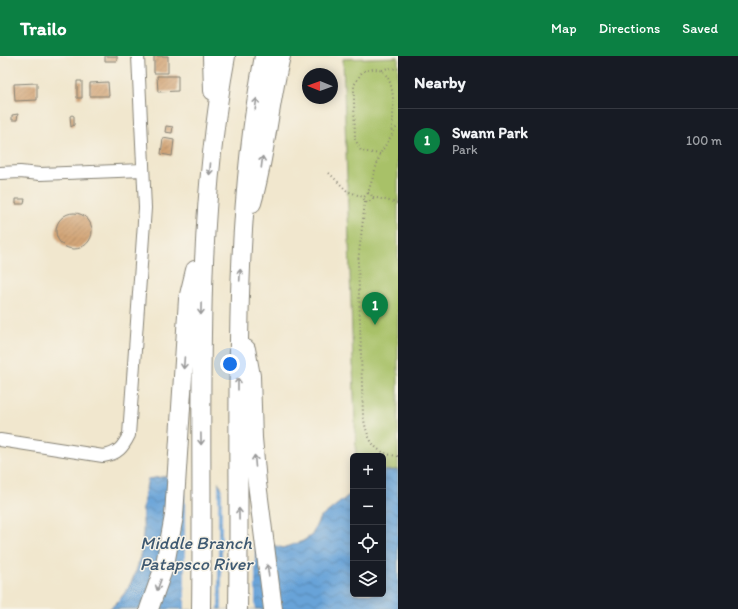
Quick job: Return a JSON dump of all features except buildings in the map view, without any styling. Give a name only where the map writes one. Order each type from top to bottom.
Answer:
[{"type":"highway","points":[[212,56],[215,130]]},
{"type":"highway","points":[[201,604],[201,342],[205,228],[215,130],[226,56]]},
{"type":"highway","points":[[238,609],[238,311],[247,170],[264,56]]},
{"type":"highway","points":[[242,240],[260,176],[268,119],[281,56]]},
{"type":"highway","points":[[149,609],[161,580],[171,536],[176,492],[188,299],[205,228]]},
{"type":"highway","points":[[238,311],[251,376],[257,483],[273,609]]},
{"type":"lane","points":[[0,440],[103,456],[118,452],[124,445],[129,434],[144,227],[138,56]]},
{"type":"lane","points":[[0,173],[20,172],[40,174],[143,170]]},
{"type":"path","points":[[380,154],[361,152],[355,139],[354,85],[362,72],[376,68],[382,70],[392,79]]},
{"type":"path","points":[[382,70],[388,68],[398,69]]},
{"type":"path","points":[[391,133],[396,90]]},
{"type":"path","points":[[363,197],[368,193],[380,154],[391,133],[398,125]]},
{"type":"path","points":[[329,173],[347,191],[363,197],[365,202],[358,262],[363,415],[368,436],[372,444],[389,455],[398,456]]},
{"type":"path","points":[[368,193],[373,197],[398,203]]},
{"type":"path","points":[[365,202],[372,201],[373,197]]},
{"type":"green space","points":[[398,57],[398,470],[386,471],[386,453],[356,453],[343,59]]},
{"type":"water","name":"Middle Branch Patapsco River","points":[[398,470],[398,609],[109,609],[124,594],[130,585],[138,566],[142,545],[144,496],[148,479],[189,473],[217,480],[251,538],[283,548],[303,541],[312,535],[319,519],[350,494],[350,597],[386,597],[386,471]]},
{"type":"pier","points":[[189,471],[218,478],[218,609],[185,609],[185,472]]},
{"type":"pier","points":[[222,485],[252,536],[255,537],[255,609],[222,609]]},
{"type":"place","name":"Swann Park","points":[[375,325]]}]
